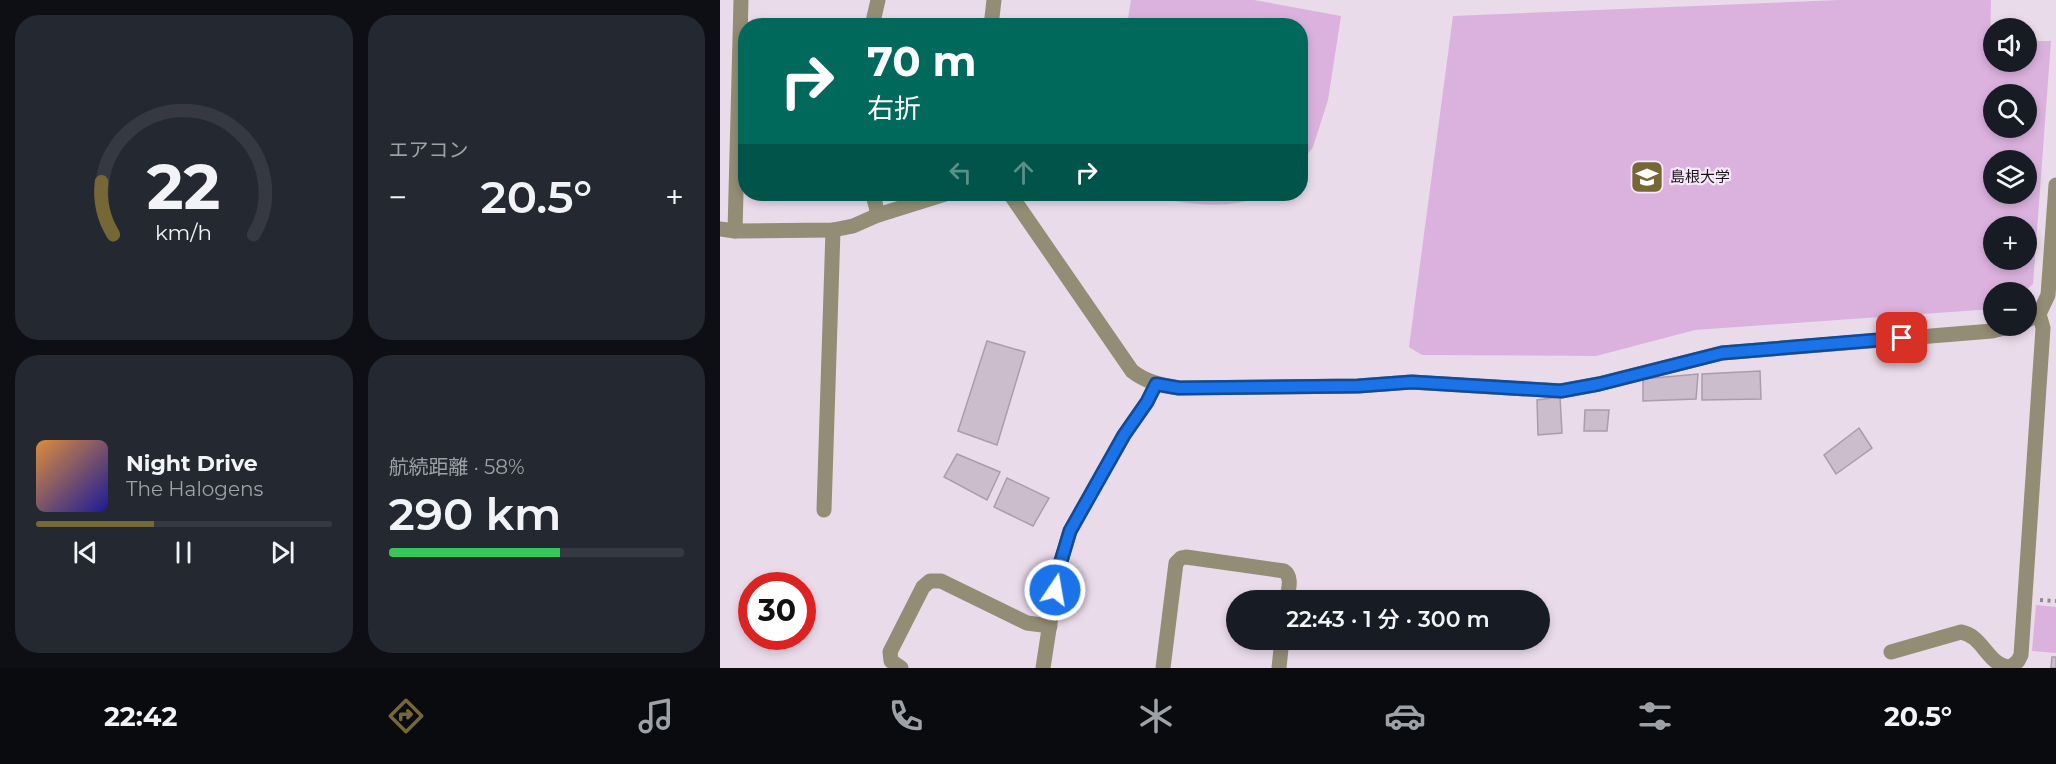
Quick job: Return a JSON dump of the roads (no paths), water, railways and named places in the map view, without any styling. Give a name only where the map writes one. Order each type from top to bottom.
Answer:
[{"type":"street","points":[[740,18],[741,0]]},
{"type":"street","points":[[874,18],[878,0]]},
{"type":"street","points":[[992,18],[994,0]]},
{"type":"street","points":[[727,230],[738,49]]},
{"type":"street","points":[[2037,311],[2048,295],[2056,185]]},
{"type":"street","points":[[875,201],[878,215]]},
{"type":"street","points":[[727,230],[833,230],[853,226],[878,215],[923,201]]},
{"type":"street","points":[[1015,201],[1132,371],[1142,379],[1179,388],[1358,386],[1412,382],[1561,391],[1599,384],[1722,353],[1983,332]]},
{"type":"street","points":[[720,216],[727,230]]},
{"type":"street","points":[[824,510],[833,230]]},
{"type":"street","points":[[1891,652],[1961,632],[1972,634],[1998,664],[2012,667],[2018,662],[2043,328],[2037,321]]},
{"type":"street","points":[[1044,668],[1058,571],[1070,531],[1124,435],[1147,402],[1156,384]]},
{"type":"street","points":[[1167,667],[1176,563],[1181,558],[1284,572],[1290,579],[1288,590]]},
{"type":"street","points":[[901,668],[891,661],[890,651],[923,587],[930,581],[941,581],[1027,623],[1050,626]]},
{"type":"street","points":[[1279,668],[1281,650]]},
{"type":"place","name":"島根大学","points":[[1647,177]]}]
